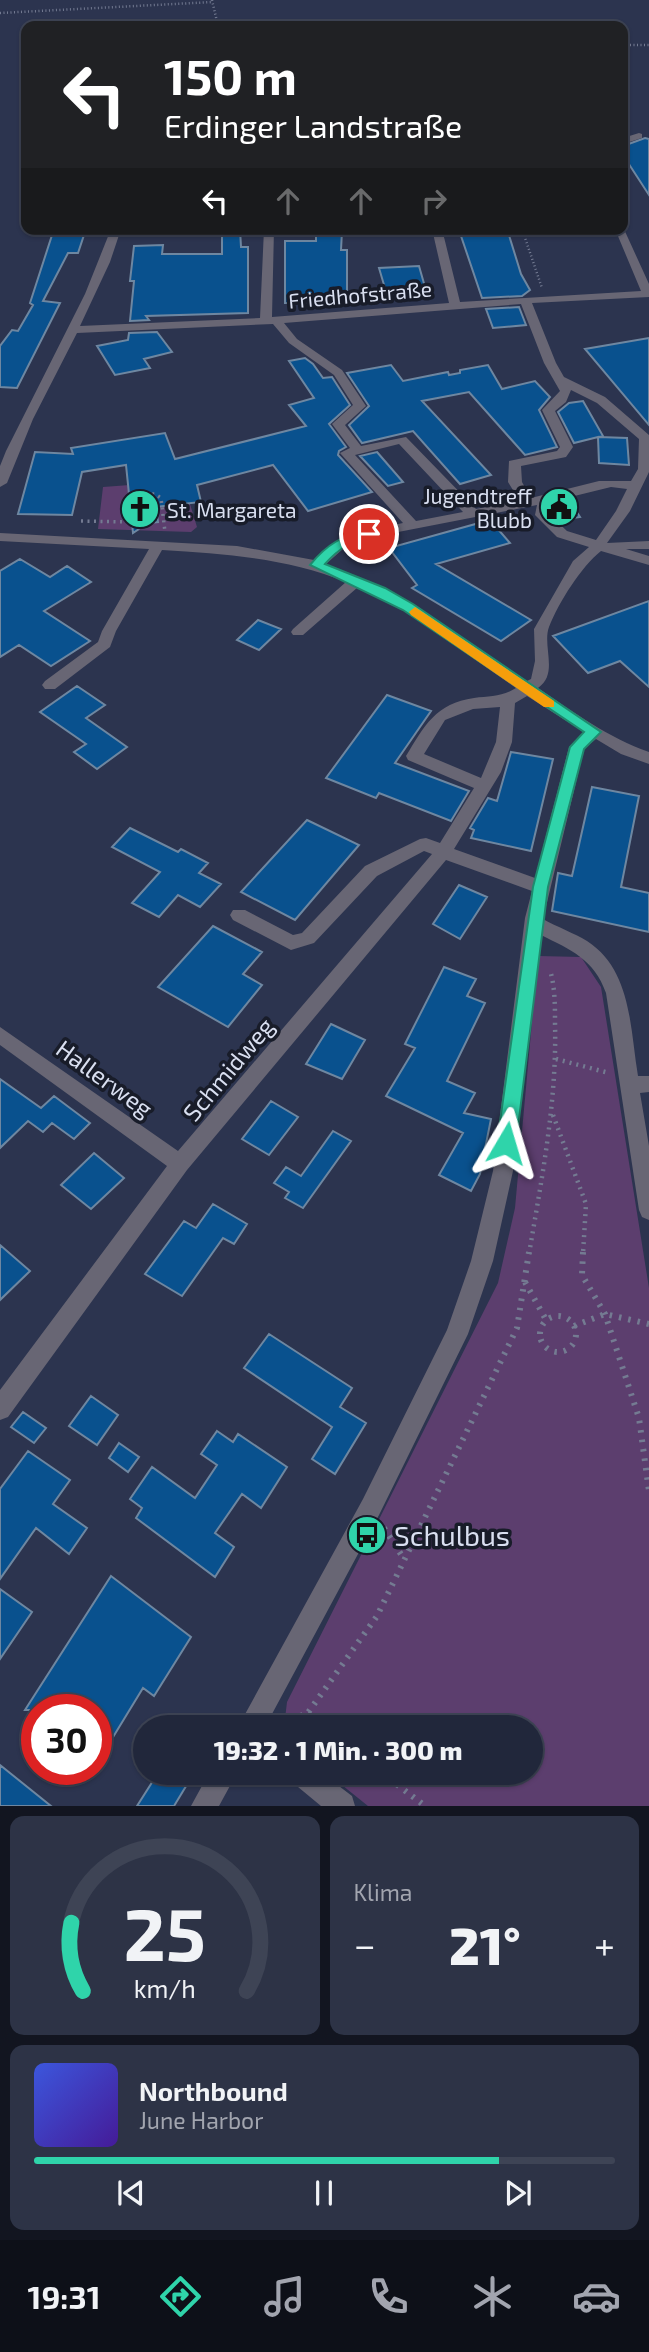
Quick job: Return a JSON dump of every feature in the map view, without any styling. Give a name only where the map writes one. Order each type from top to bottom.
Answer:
[{"type":"street","points":[[628,139],[639,136]]},
{"type":"street","points":[[0,483],[9,457],[107,259],[114,235]]},
{"type":"street","points":[[269,235],[271,321],[293,341],[338,373],[360,406],[338,424],[358,450]]},
{"type":"street","points":[[438,235],[455,306]]},
{"type":"street","points":[[623,235],[649,295]]},
{"type":"street","name":"Friedhofstraße","points":[[74,330],[271,321],[545,298],[649,295]]},
{"type":"street","points":[[525,300],[550,363],[566,391],[562,399],[552,404],[548,410],[567,447],[561,454],[514,464],[515,482],[527,503]]},
{"type":"street","points":[[484,786],[414,755],[440,716],[471,704],[508,701],[538,681],[541,629],[580,561],[598,545],[624,511],[640,486],[644,469],[645,438],[601,400],[560,379]]},
{"type":"street","points":[[412,525],[346,453],[401,440],[472,513]]},
{"type":"street","points":[[317,565],[333,548],[348,538],[544,500],[592,485],[619,481],[640,486]]},
{"type":"street","points":[[544,500],[542,515],[562,534],[649,561]]},
{"type":"street","points":[[0,537],[237,550],[317,565],[408,607],[594,732],[649,758]]},
{"type":"street","points":[[50,685],[106,643],[109,631],[158,545]]},
{"type":"street","points":[[598,545],[649,545]]},
{"type":"street","points":[[298,632],[356,581]]},
{"type":"street","name":"Schmidweg","points":[[0,1409],[180,1164],[443,852],[493,772],[503,742],[508,701]]},
{"type":"street","points":[[258,1715],[371,1507],[457,1334],[482,1261],[503,1171],[534,923],[541,887],[577,747],[594,732]]},
{"type":"street","points":[[239,915],[290,943],[300,942],[308,938],[372,871],[426,844],[541,887]]},
{"type":"street","points":[[534,923],[582,947],[607,970],[615,992],[636,1082],[649,1210]]},
{"type":"street","name":"Hallerweg","points":[[0,1035],[180,1164]]},
{"type":"street","points":[[204,1806],[217,1785]]},
{"type":"street","points":[[316,1785],[342,1806]]},
{"type":"path","points":[[0,12],[213,1],[217,21]]},
{"type":"path","points":[[628,45],[649,46]]},
{"type":"path","points":[[524,235],[545,298]]},
{"type":"path","points":[[81,521],[128,522],[127,500],[133,493],[155,494],[162,501],[165,531],[158,545]]},
{"type":"path","points":[[155,501],[162,501]]},
{"type":"path","points":[[556,1059],[636,1082]]},
{"type":"path","points":[[552,1113],[586,1204],[582,1275],[605,1314],[639,1418],[649,1491]]},
{"type":"path","points":[[525,1281],[545,1318]]},
{"type":"path","points":[[574,1326],[605,1314],[649,1324]]},
{"type":"path","points":[[555,1315],[566,1318],[574,1326],[577,1335],[575,1344],[568,1350],[559,1352],[542,1343],[538,1334],[545,1318],[555,1315]]},
{"type":"path","points":[[371,1507],[404,1559]]},
{"type":"path","points":[[398,1785],[425,1806]]},
{"type":"shaded area","points":[[183,481],[197,527],[191,532],[98,529],[103,487]]},
{"type":"shaded area","points":[[538,956],[581,957],[601,987],[649,1288],[649,1806],[368,1806],[342,1785],[543,1785],[543,1715],[285,1715],[287,1702],[498,1283],[515,1208]]},
{"type":"building","points":[[649,139],[649,195],[628,163],[628,144]]},
{"type":"building","points":[[52,235],[84,235],[78,253],[68,253],[43,301],[60,303],[17,388],[0,387],[0,346],[12,330],[18,331],[33,305],[30,303]]},
{"type":"building","points":[[222,235],[240,235],[241,247],[248,247],[248,313],[146,316],[149,320],[130,321],[134,281],[130,281],[134,246],[163,245],[162,254],[222,254]]},
{"type":"building","points":[[316,235],[342,235],[341,250],[347,250],[347,303],[285,303],[285,241],[316,241]]},
{"type":"building","points":[[461,235],[509,235],[521,274],[530,290],[522,296],[482,298]]},
{"type":"building","points":[[419,266],[427,294],[387,295],[379,268]]},
{"type":"building","points":[[519,307],[526,325],[493,328],[486,309]]},
{"type":"building","points":[[157,332],[172,352],[144,359],[150,368],[115,375],[97,346],[128,340],[129,333]]},
{"type":"building","points":[[649,338],[649,425],[585,349]]},
{"type":"building","points":[[305,358],[323,378],[332,377],[350,405],[329,424],[346,447],[339,451],[338,455],[372,492],[308,511],[273,465],[197,485],[201,502],[156,507],[158,522],[148,523],[133,533],[126,465],[82,472],[72,515],[18,514],[35,452],[73,454],[71,448],[165,433],[175,459],[306,426],[289,405],[314,398],[289,361]]},
{"type":"building","points":[[391,365],[403,381],[448,372],[449,375],[460,373],[460,370],[488,365],[502,389],[535,381],[550,397],[539,410],[557,447],[525,455],[469,392],[422,401],[491,475],[460,484],[413,431],[362,443],[349,425],[369,406],[347,373]]},
{"type":"building","points":[[583,401],[603,436],[599,437],[627,438],[629,465],[599,463],[598,437],[574,443],[558,412],[569,403]]},
{"type":"building","points":[[377,452],[403,482],[388,486],[360,456]]},
{"type":"building","points":[[569,500],[580,517],[559,520],[552,504]]},
{"type":"building","points":[[490,520],[510,543],[436,564],[531,620],[501,641],[412,588],[417,585],[389,548]]},
{"type":"building","points":[[20,559],[50,577],[67,566],[91,582],[44,611],[90,641],[51,666],[19,645],[0,657],[0,571]]},
{"type":"building","points":[[649,601],[649,687],[620,661],[588,673],[553,636]]},
{"type":"building","points":[[258,620],[281,629],[259,650],[237,640]]},
{"type":"building","points":[[77,686],[105,705],[86,718],[127,747],[97,769],[74,752],[86,744],[40,712]]},
{"type":"building","points":[[387,695],[431,711],[395,763],[469,791],[451,821],[379,793],[376,798],[326,778]]},
{"type":"building","points":[[511,752],[553,759],[531,851],[471,838],[474,830],[470,828],[488,798],[497,801]]},
{"type":"building","points":[[592,787],[639,796],[621,887],[649,893],[649,932],[552,911],[558,873],[572,876]]},
{"type":"building","points":[[307,820],[359,845],[295,920],[241,892]]},
{"type":"building","points":[[130,828],[178,852],[181,849],[208,863],[199,873],[221,884],[200,907],[178,895],[159,917],[132,903],[160,872],[112,847]]},
{"type":"building","points":[[459,885],[487,897],[460,939],[433,924]]},
{"type":"building","points":[[213,926],[262,952],[243,974],[262,985],[228,1027],[158,987]]},
{"type":"building","points":[[444,967],[476,979],[467,996],[485,1003],[447,1081],[475,1093],[464,1113],[491,1119],[480,1174],[471,1191],[439,1175],[463,1133],[386,1096],[415,1048],[405,1044]]},
{"type":"building","points":[[331,1024],[365,1040],[342,1079],[306,1064]]},
{"type":"building","points":[[0,1079],[41,1108],[54,1096],[90,1123],[74,1139],[52,1123],[43,1132],[28,1121],[0,1148]]},
{"type":"building","points":[[271,1101],[298,1117],[269,1155],[242,1139]]},
{"type":"building","points":[[333,1131],[351,1141],[303,1208],[285,1198],[289,1192],[274,1183],[286,1167],[301,1176]]},
{"type":"building","points":[[94,1153],[124,1178],[91,1209],[61,1185]]},
{"type":"building","points":[[213,1204],[247,1224],[234,1244],[223,1238],[182,1296],[145,1274],[184,1221],[196,1228]]},
{"type":"building","points":[[0,1245],[30,1271],[0,1300]]},
{"type":"building","points":[[269,1334],[352,1388],[340,1407],[366,1423],[335,1474],[312,1459],[332,1427],[244,1368]]},
{"type":"building","points":[[91,1396],[118,1415],[97,1445],[69,1426]]},
{"type":"building","points":[[23,1412],[46,1428],[34,1443],[11,1427]]},
{"type":"building","points":[[217,1431],[233,1442],[238,1434],[287,1467],[261,1508],[242,1494],[215,1533],[234,1547],[215,1577],[136,1518],[142,1508],[130,1499],[152,1467],[195,1498],[217,1465],[201,1454]]},
{"type":"building","points":[[119,1443],[139,1457],[128,1472],[109,1458]]},
{"type":"building","points":[[28,1451],[70,1480],[53,1504],[87,1528],[69,1554],[36,1528],[0,1579],[0,1489]]},
{"type":"building","points":[[111,1576],[191,1637],[154,1696],[143,1688],[112,1739],[112,1694],[35,1694]]},
{"type":"building","points":[[0,1589],[32,1612],[0,1659]]},
{"type":"building","points":[[0,1765],[21,1782],[21,1785],[25,1785],[51,1806],[0,1806]]},
{"type":"building","points":[[150,1785],[187,1785],[174,1806],[137,1806]]},
{"type":"slow traffic","points":[[415,612],[549,704]]},
{"type":"place","name":"Jugendtreff Blubb","points":[[559,507]]},
{"type":"place","name":"St. Margareta","points":[[140,509]]},
{"type":"place","name":"Schulbus","points":[[367,1535]]},
{"type":"route","points":[[369,534],[348,538],[333,548],[317,565],[380,591],[408,607],[594,732],[577,747],[541,887],[506,1143]]}]
